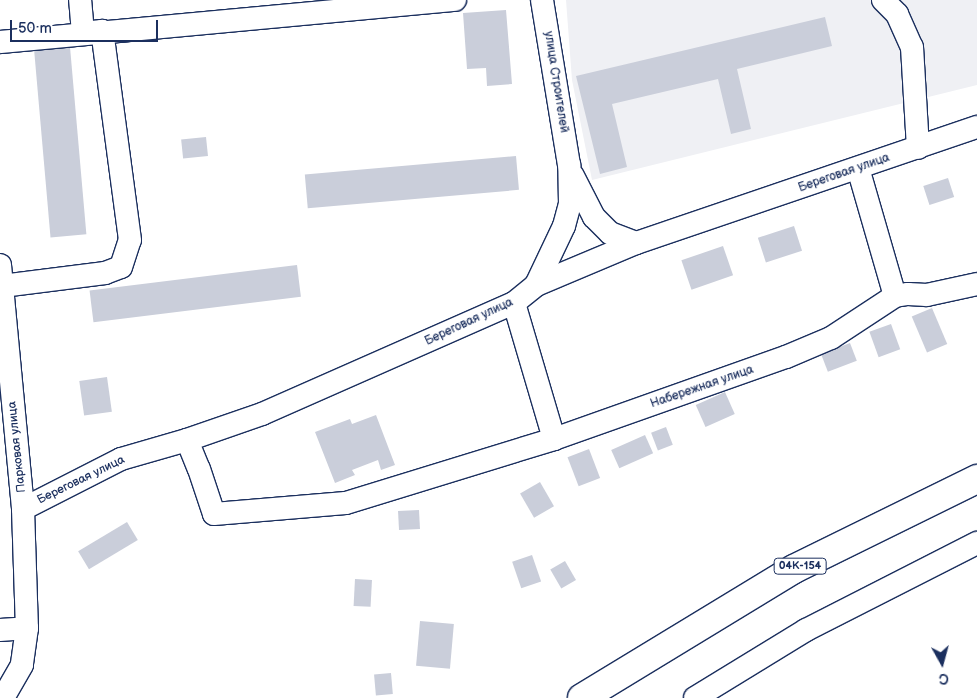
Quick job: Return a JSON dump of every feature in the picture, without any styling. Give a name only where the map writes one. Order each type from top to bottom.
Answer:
[{"type":"main road","name":"04К-154","points":[[582,698],[794,569],[977,479]]},
{"type":"street","points":[[1,275],[105,273],[121,267],[130,240],[93,32],[80,0]]},
{"type":"street","points":[[0,42],[456,0]]},
{"type":"street","name":"улица Строителей","points":[[536,285],[564,226],[570,204],[569,165],[542,0]]},
{"type":"street","points":[[883,0],[897,14],[912,47],[918,148]]},
{"type":"street","name":"Береговая улица","points":[[23,509],[121,459],[187,440],[262,414],[514,303],[536,285],[636,243],[977,127]]},
{"type":"street","name":"улица Строителей","points":[[569,165],[584,201],[594,217],[610,233],[636,243]]},
{"type":"street","points":[[858,168],[896,296]]},
{"type":"street","name":"Парковая улица","points":[[1,275],[3,319],[23,509],[28,628],[22,665],[2,698]]},
{"type":"street","name":"Набережная улица","points":[[187,440],[214,514],[346,503],[554,439],[786,357],[831,338],[896,296],[908,294],[927,295],[977,284]]},
{"type":"street","points":[[514,303],[554,439]]},
{"type":"street","points":[[695,698],[806,630],[977,543]]},
{"type":"street","points":[[0,630],[28,628]]},
{"type":"shaded area","points":[[566,0],[977,0],[977,85],[592,180],[572,80]]},
{"type":"building","points":[[506,10],[512,84],[487,86],[486,68],[467,69],[463,13]]},
{"type":"building","points":[[825,17],[832,46],[737,69],[751,129],[731,134],[718,79],[612,104],[627,167],[600,174],[576,76]]},
{"type":"building","points":[[70,47],[86,234],[51,237],[34,50]]},
{"type":"building","points":[[206,137],[208,156],[183,159],[181,140]]},
{"type":"building","points":[[516,156],[519,190],[308,208],[305,174]]},
{"type":"building","points":[[948,178],[954,197],[929,205],[923,186]]},
{"type":"building","points":[[794,226],[802,251],[766,262],[758,238]]},
{"type":"building","points":[[723,246],[733,275],[691,290],[681,260]]},
{"type":"building","points":[[297,265],[301,297],[93,322],[90,290]]},
{"type":"building","points":[[932,308],[947,344],[927,352],[912,317]]},
{"type":"building","points":[[891,324],[900,349],[879,357],[869,332]]},
{"type":"building","points":[[850,343],[857,361],[828,372],[821,354]]},
{"type":"building","points":[[107,377],[112,412],[84,416],[79,381]]},
{"type":"building","points":[[725,392],[735,414],[706,427],[696,405]]},
{"type":"building","points":[[376,415],[395,465],[381,470],[378,460],[352,470],[355,475],[335,483],[315,432],[350,419],[352,424]]},
{"type":"building","points":[[666,427],[673,445],[658,450],[651,433]]},
{"type":"building","points":[[645,435],[653,453],[619,468],[611,450]]},
{"type":"building","points":[[589,449],[600,478],[579,486],[568,457]]},
{"type":"building","points":[[540,482],[554,506],[534,518],[520,494]]},
{"type":"building","points":[[419,510],[420,529],[399,530],[398,511]]},
{"type":"building","points":[[127,522],[138,540],[89,569],[78,551]]},
{"type":"building","points":[[532,555],[541,581],[521,588],[512,562]]},
{"type":"building","points":[[565,561],[576,580],[561,589],[550,570]]},
{"type":"building","points":[[355,579],[372,580],[371,607],[354,606]]},
{"type":"building","points":[[420,621],[454,624],[450,669],[416,666]]},
{"type":"building","points":[[391,673],[393,694],[376,695],[374,674]]}]
